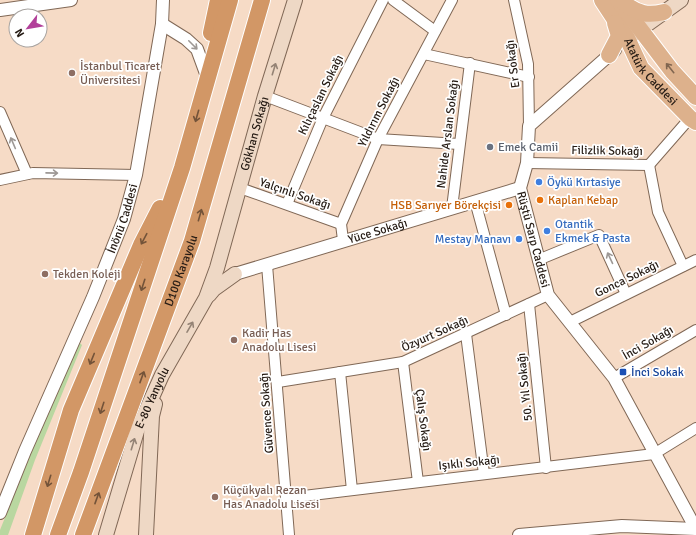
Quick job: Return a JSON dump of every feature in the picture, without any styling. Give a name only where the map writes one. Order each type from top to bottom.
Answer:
[{"type":"highway","points":[[208,79],[208,50],[218,0]]},
{"type":"highway","points":[[58,535],[81,472],[182,168],[230,0]]},
{"type":"highway","name":"D100 Karayolu","points":[[84,533],[192,241],[262,0]]},
{"type":"highway","points":[[231,104],[272,0]]},
{"type":"highway","points":[[33,535],[71,410],[93,354],[141,245],[182,168]]},
{"type":"main road","name":"Gökhan Sokağı","points":[[217,268],[265,96],[295,0]]},
{"type":"main road","name":"Atatürk Caddesi","points":[[602,0],[613,16],[672,71],[696,97]]},
{"type":"main road","name":"Atatürk Caddesi","points":[[619,0],[633,34],[641,68],[693,120]]},
{"type":"main road","points":[[619,0],[641,14],[652,15],[674,4]]},
{"type":"main road","points":[[633,34],[674,4]]},
{"type":"main road","points":[[609,55],[619,36],[613,16]]},
{"type":"main road","points":[[217,268],[226,273],[235,274]]},
{"type":"main road","name":"E-80 Yanyolu","points":[[106,535],[137,431],[160,382],[206,298],[217,268]]},
{"type":"main road","points":[[206,298],[214,289],[235,274]]},
{"type":"main road","points":[[146,535],[151,464],[152,416],[160,382]]},
{"type":"main road","points":[[116,498],[138,461],[145,458],[151,464]]},
{"type":"street","points":[[0,10],[71,0]]},
{"type":"street","name":"İnönü Caddesi","points":[[0,512],[25,451],[96,290],[124,219],[136,175],[162,24],[163,0]]},
{"type":"street","name":"Kılıçaslan Sokağı","points":[[287,204],[322,118],[383,0]]},
{"type":"street","points":[[393,0],[435,31]]},
{"type":"street","name":"Yıldırım Sokağı","points":[[341,224],[378,139],[452,0]]},
{"type":"street","name":"Er Sokağı","points":[[514,0],[522,34],[529,77],[529,126]]},
{"type":"street","points":[[162,24],[197,48],[208,79]]},
{"type":"street","points":[[529,126],[633,34]]},
{"type":"street","points":[[424,54],[529,77]]},
{"type":"street","name":"Nahide Arslan Sokağı","points":[[452,208],[470,63]]},
{"type":"street","points":[[265,96],[378,139],[459,144]]},
{"type":"street","points":[[0,112],[27,174]]},
{"type":"street","name":"Filizlik Sokağı","points":[[527,163],[649,165],[693,120]]},
{"type":"street","name":"Rüştü Sarp Caddesi","points":[[529,126],[527,163],[520,188],[548,295],[614,378],[696,529]]},
{"type":"street","points":[[649,165],[658,212],[683,266]]},
{"type":"street","points":[[0,180],[27,174],[136,175]]},
{"type":"street","name":"Yalçınlı Sokağı","points":[[240,188],[341,224]]},
{"type":"street","name":"Yüce Sokağı","points":[[235,274],[343,240],[520,188]]},
{"type":"street","points":[[475,201],[506,315]]},
{"type":"street","points":[[341,224],[343,240]]},
{"type":"street","points":[[538,260],[599,235],[626,294]]},
{"type":"street","name":"Gonca Sokağı","points":[[570,322],[696,260]]},
{"type":"street","name":"Güvence Sokağı","points":[[267,265],[278,382],[289,535]]},
{"type":"street","name":"Özyurt Sokağı","points":[[278,382],[403,362],[548,295]]},
{"type":"street","name":"50. Yıl Sokağı","points":[[529,304],[546,468]]},
{"type":"street","name":"İnci Sokağı","points":[[614,378],[696,330]]},
{"type":"street","points":[[466,334],[484,474]]},
{"type":"street","name":"Çalış Sokağı","points":[[403,362],[418,482]]},
{"type":"street","points":[[340,372],[352,490]]},
{"type":"street","points":[[654,454],[696,428]]},
{"type":"street","name":"Işıklı Sokağı","points":[[287,498],[654,454]]},
{"type":"street","points":[[519,535],[621,530],[696,529],[694,535]]},
{"type":"green space","points":[[77,340],[82,345],[35,460],[8,535],[0,535],[0,530]]},
{"type":"place","name":"İstanbul Ticaret Üniversitesi","points":[[72,73]]},
{"type":"place","name":"Emek Camii","points":[[490,147]]},
{"type":"place","name":"Öykü Kırtasiye","points":[[539,182]]},
{"type":"place","name":"Kaplan Kebap","points":[[540,200]]},
{"type":"place","name":"HSB Sarıyer Börekçisi","points":[[509,205]]},
{"type":"place","name":"Otantik Ekmek & Pasta","points":[[547,231]]},
{"type":"place","name":"Mestay Manavı","points":[[519,239]]},
{"type":"place","name":"Tekden Koleji","points":[[45,274]]},
{"type":"place","name":"Kadir Has Anadolu Lisesi","points":[[234,340]]},
{"type":"place","name":"İnci Sokak","points":[[623,372]]},
{"type":"place","name":"Küçükyalı Rezan Has Anadolu Lisesi","points":[[215,497]]}]
